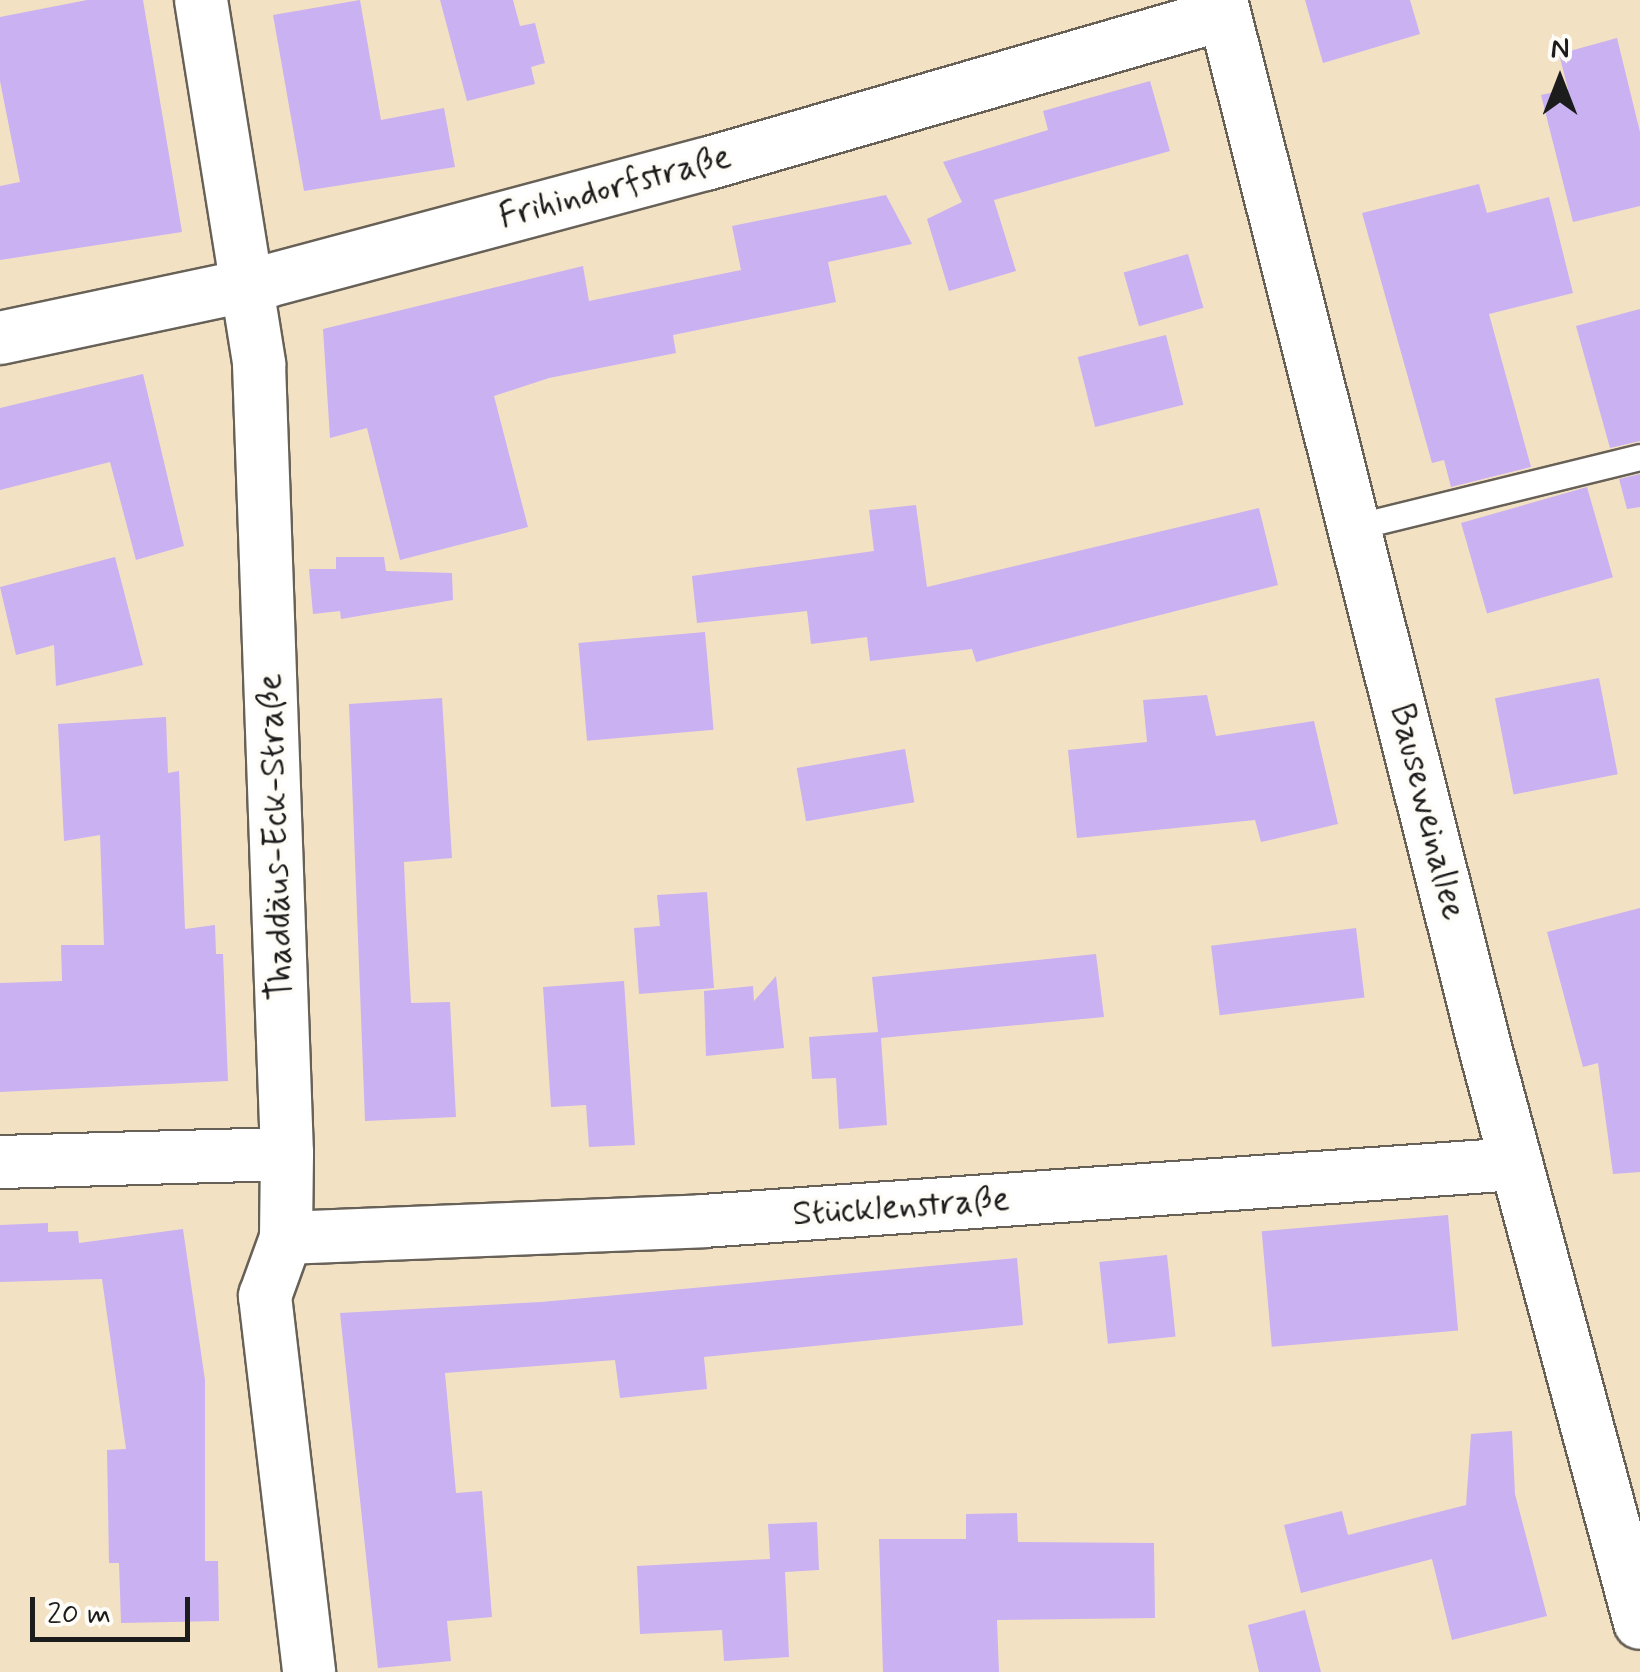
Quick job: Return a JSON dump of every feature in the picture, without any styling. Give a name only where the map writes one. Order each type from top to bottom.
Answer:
[{"type":"street","name":"Thaddäus-Eck-Straße","points":[[200,0],[250,286],[259,364],[287,1154],[286,1238],[265,1296],[308,1672]]},
{"type":"street","name":"Frihindorfstraße","points":[[0,338],[250,286],[706,164],[1222,7]]},
{"type":"street","name":"Bauseweinallee","points":[[1222,7],[1516,1164],[1640,1623]]},
{"type":"street","points":[[0,1162],[287,1154]]},
{"type":"street","name":"Stücklenstraße","points":[[286,1238],[702,1220],[1516,1164]]},
{"type":"lane","points":[[1355,526],[1640,457]]},
{"type":"building","points":[[87,0],[143,0],[182,232],[0,260],[0,186],[20,182],[0,81],[0,17]]},
{"type":"building","points":[[360,0],[381,120],[444,108],[455,167],[304,191],[273,15]]},
{"type":"building","points":[[440,0],[513,0],[520,26],[535,23],[545,63],[531,67],[535,84],[467,101]]},
{"type":"building","points":[[1305,0],[1410,0],[1420,34],[1323,63]]},
{"type":"building","points":[[1617,38],[1640,132],[1640,206],[1573,222],[1541,95],[1568,89],[1559,54]]},
{"type":"building","points":[[1150,81],[1170,151],[994,200],[1016,271],[949,291],[927,219],[962,202],[943,162],[1048,130],[1043,111]]},
{"type":"building","points":[[1479,184],[1487,213],[1549,197],[1573,293],[1489,314],[1531,467],[1451,487],[1444,460],[1432,463],[1362,213]]},
{"type":"building","points":[[886,195],[912,244],[828,262],[836,302],[673,335],[676,353],[549,378],[494,396],[528,527],[400,560],[367,428],[330,438],[323,329],[583,266],[589,301],[741,270],[732,226]]},
{"type":"building","points":[[1188,254],[1203,308],[1139,326],[1124,272]]},
{"type":"building","points":[[1640,309],[1640,441],[1610,448],[1576,326]]},
{"type":"building","points":[[1166,335],[1183,405],[1095,427],[1078,357]]},
{"type":"building","points":[[143,374],[184,546],[136,560],[110,462],[0,490],[0,408]]},
{"type":"building","points":[[1640,474],[1640,507],[1627,509],[1619,479]]},
{"type":"building","points":[[1587,487],[1613,577],[1487,613],[1461,523]]},
{"type":"building","points":[[916,505],[927,587],[1259,508],[1278,585],[976,662],[972,649],[870,661],[867,637],[811,644],[807,611],[697,623],[692,576],[874,551],[869,510]]},
{"type":"building","points":[[115,557],[143,665],[56,686],[54,645],[16,655],[0,587]]},
{"type":"building","points":[[336,557],[384,557],[386,571],[452,573],[453,600],[341,619],[340,611],[313,614],[309,569],[336,569]]},
{"type":"building","points":[[705,632],[714,730],[587,741],[578,643]]},
{"type":"building","points":[[1599,678],[1618,774],[1514,794],[1495,698]]},
{"type":"building","points":[[1207,695],[1216,736],[1314,721],[1338,824],[1261,842],[1255,820],[1077,838],[1068,750],[1147,742],[1143,700]]},
{"type":"building","points":[[442,698],[452,858],[404,862],[411,1003],[450,1002],[456,1117],[365,1121],[349,704]]},
{"type":"building","points":[[166,717],[168,773],[179,771],[185,929],[215,925],[216,954],[223,954],[228,1081],[0,1092],[0,983],[62,981],[61,945],[104,945],[100,835],[64,841],[58,724]]},
{"type":"building","points":[[905,749],[914,802],[806,821],[797,768]]},
{"type":"building","points":[[707,892],[714,988],[639,994],[634,928],[660,926],[657,895]]},
{"type":"building","points":[[1640,908],[1640,1172],[1613,1174],[1598,1063],[1583,1067],[1547,932]]},
{"type":"building","points":[[1356,928],[1365,997],[1220,1015],[1211,946]]},
{"type":"building","points":[[1096,954],[1104,1017],[881,1038],[887,1125],[839,1129],[836,1078],[812,1079],[809,1037],[878,1032],[872,977]]},
{"type":"building","points":[[776,976],[784,1048],[706,1056],[704,991],[753,986],[754,1001]]},
{"type":"building","points":[[624,981],[635,1145],[589,1147],[586,1105],[551,1107],[543,987]]},
{"type":"building","points":[[1448,1215],[1458,1331],[1272,1347],[1262,1231]]},
{"type":"building","points":[[48,1223],[48,1232],[78,1231],[79,1243],[183,1229],[205,1380],[205,1561],[218,1561],[219,1621],[121,1623],[119,1563],[109,1563],[107,1450],[126,1449],[102,1279],[0,1282],[0,1225]]},
{"type":"building","points":[[1167,1255],[1176,1337],[1108,1344],[1099,1262]]},
{"type":"building","points":[[1017,1258],[1023,1325],[704,1357],[707,1389],[620,1398],[615,1360],[445,1373],[456,1493],[482,1491],[492,1617],[447,1621],[451,1661],[378,1668],[340,1313],[541,1302]]},
{"type":"building","points":[[1512,1431],[1515,1494],[1547,1616],[1452,1640],[1432,1559],[1301,1593],[1284,1525],[1342,1511],[1348,1535],[1466,1505],[1471,1434]]},
{"type":"building","points":[[1017,1513],[1018,1542],[1154,1543],[1155,1618],[997,1620],[999,1672],[883,1672],[879,1539],[966,1539],[966,1514]]},
{"type":"building","points":[[817,1522],[819,1570],[785,1572],[789,1657],[724,1661],[722,1630],[640,1634],[637,1566],[770,1559],[768,1524]]},
{"type":"building","points":[[1305,1610],[1321,1672],[1259,1672],[1248,1625]]}]
